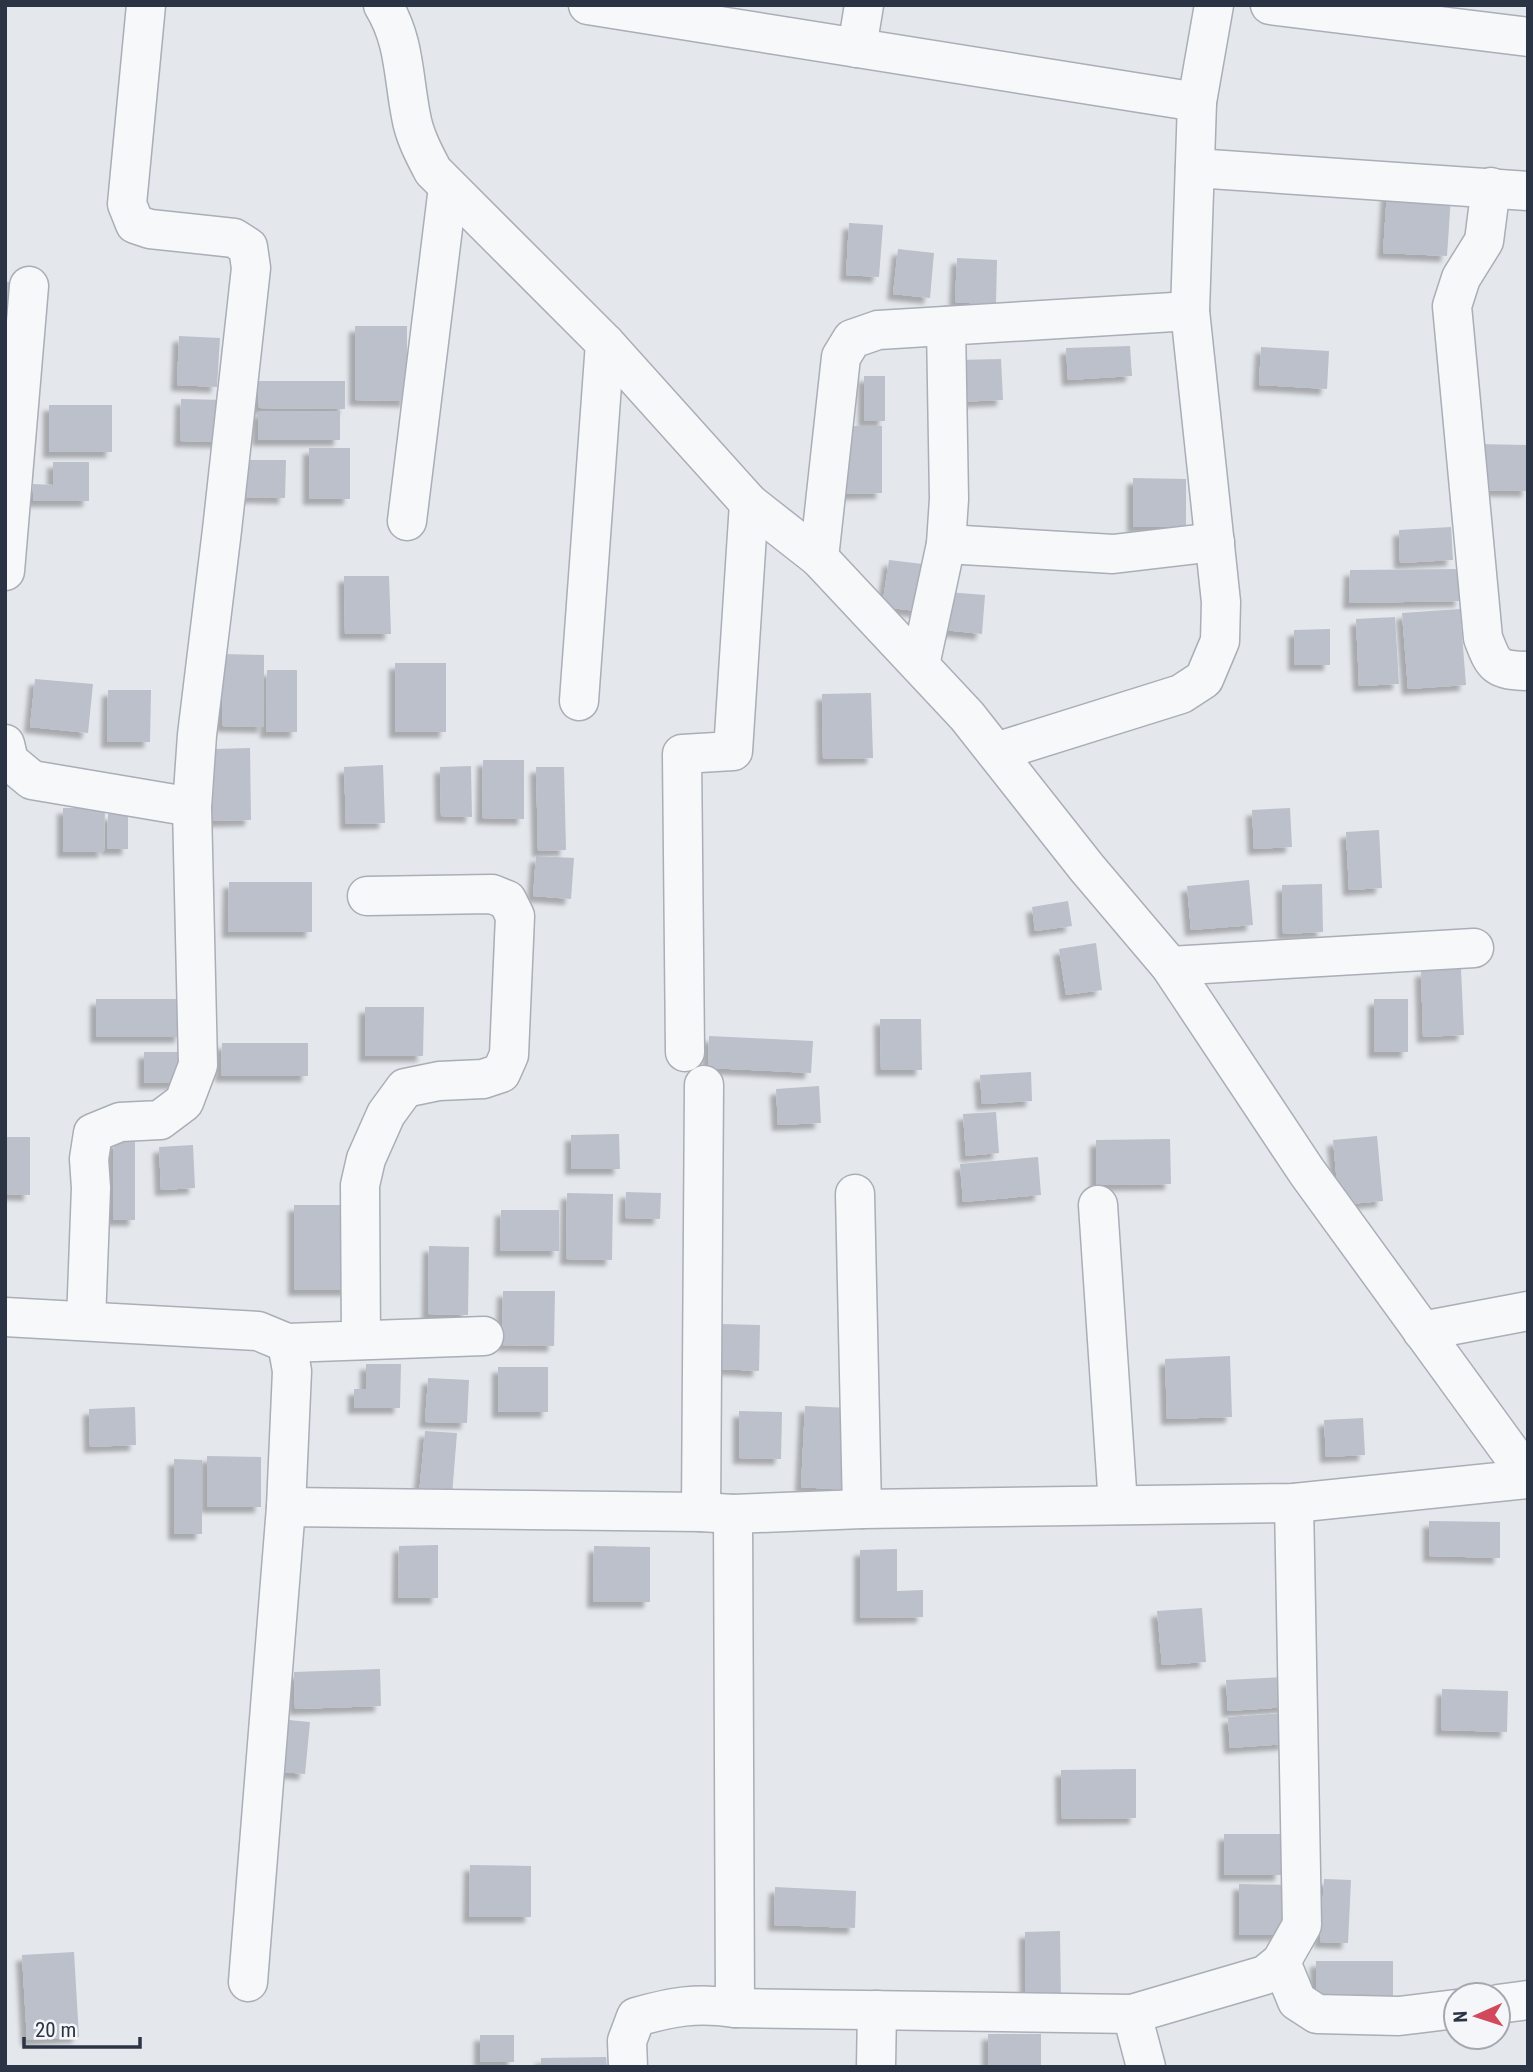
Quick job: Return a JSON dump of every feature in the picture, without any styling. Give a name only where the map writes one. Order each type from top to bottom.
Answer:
[{"type":"street","points":[[86,1321],[89,1158],[93,1133],[120,1122],[160,1120],[184,1102],[198,1066],[192,807],[197,735],[251,268],[248,247],[234,237],[150,229],[135,224],[127,204],[146,5]]},
{"type":"street","points":[[286,1507],[717,1513],[1294,1503],[1528,1478],[1307,1172],[1170,967],[1087,868],[967,716],[818,558],[748,503],[605,343],[433,171],[421,148],[411,117],[403,56],[390,17],[383,5]]},
{"type":"street","points":[[588,5],[1197,102]]},
{"type":"street","points":[[857,48],[864,5]]},
{"type":"street","points":[[996,752],[1181,694],[1204,679],[1220,641],[1222,602],[1190,311],[1197,102],[1214,5]]},
{"type":"street","points":[[1270,5],[1528,37]]},
{"type":"street","points":[[1195,168],[1509,189],[1484,242],[1461,278],[1452,306],[1483,638],[1491,660],[1506,670],[1528,671]]},
{"type":"street","points":[[407,521],[448,187]]},
{"type":"street","points":[[5,571],[29,286]]},
{"type":"street","points":[[818,558],[841,357],[852,339],[878,330],[1190,311]]},
{"type":"street","points":[[920,665],[946,544],[949,499],[946,326]]},
{"type":"street","points":[[579,701],[605,343]]},
{"type":"street","points":[[685,1052],[682,754],[733,751],[748,503]]},
{"type":"street","points":[[946,544],[1113,554],[1215,542]]},
{"type":"street","points":[[5,744],[9,761],[32,780],[192,807]]},
{"type":"street","points":[[360,1340],[360,1185],[366,1159],[386,1114],[405,1088],[439,1081],[483,1079],[500,1073],[509,1055],[515,916],[507,900],[492,894],[367,896]]},
{"type":"street","points":[[1170,967],[1474,948]]},
{"type":"street","points":[[704,1085],[735,2008]]},
{"type":"street","points":[[855,1194],[862,1509]]},
{"type":"street","points":[[1098,1205],[1118,1505]]},
{"type":"street","points":[[1422,1331],[1528,1311]]},
{"type":"street","points":[[5,1317],[258,1331],[287,1343],[484,1336]]},
{"type":"street","points":[[248,1982],[286,1507],[292,1371],[287,1343]]},
{"type":"street","points":[[628,2067],[627,2041],[636,2017],[675,2006],[711,2004],[735,2008],[1132,2014],[1265,1975],[1281,1962],[1302,1925],[1294,1503]]},
{"type":"street","points":[[1281,1962],[1297,2001],[1317,2014],[1399,2016],[1442,2011]]},
{"type":"street","points":[[876,2067],[877,2010]]},
{"type":"street","points":[[1132,2014],[1146,2067]]},
{"type":"building","points":[[1387,192],[1451,196],[1447,256],[1383,253]]},
{"type":"building","points":[[849,223],[883,225],[879,277],[846,275]]},
{"type":"building","points":[[898,249],[934,253],[930,298],[893,294]]},
{"type":"building","points":[[957,258],[997,260],[996,305],[955,302]]},
{"type":"building","points":[[5,282],[9,282],[9,345],[5,345]]},
{"type":"building","points":[[355,326],[407,326],[407,401],[355,400]]},
{"type":"building","points":[[179,336],[220,338],[217,387],[177,385]]},
{"type":"building","points":[[1130,346],[1132,376],[1068,380],[1066,348]]},
{"type":"building","points":[[1261,347],[1329,351],[1327,389],[1259,385]]},
{"type":"building","points":[[1001,359],[1003,400],[957,402],[956,360]]},
{"type":"building","points":[[864,376],[885,376],[885,421],[864,421]]},
{"type":"building","points":[[258,381],[345,381],[345,409],[259,408]]},
{"type":"building","points":[[181,399],[225,400],[224,442],[180,441]]},
{"type":"building","points":[[49,405],[112,405],[112,452],[49,452]]},
{"type":"building","points":[[258,411],[340,411],[340,440],[258,440]]},
{"type":"building","points":[[845,426],[882,426],[882,493],[845,494]]},
{"type":"building","points":[[1476,444],[1528,445],[1528,491],[1475,490]]},
{"type":"building","points":[[309,448],[350,448],[350,499],[309,499]]},
{"type":"building","points":[[244,460],[286,460],[285,498],[243,497]]},
{"type":"building","points":[[53,462],[89,462],[89,501],[33,501],[33,484],[53,485]]},
{"type":"building","points":[[1133,478],[1186,479],[1186,527],[1133,527]]},
{"type":"building","points":[[1451,527],[1453,560],[1400,563],[1399,530]]},
{"type":"building","points":[[889,560],[931,565],[925,612],[882,607]]},
{"type":"building","points":[[1461,569],[1461,601],[1349,603],[1350,570]]},
{"type":"building","points":[[344,576],[389,576],[391,634],[345,634]]},
{"type":"building","points":[[947,592],[985,595],[982,634],[944,630]]},
{"type":"building","points":[[1460,609],[1466,685],[1408,689],[1402,613]]},
{"type":"building","points":[[1395,617],[1399,684],[1359,686],[1356,619]]},
{"type":"building","points":[[1330,629],[1330,665],[1294,665],[1294,630]]},
{"type":"building","points":[[222,654],[264,655],[264,727],[222,726]]},
{"type":"building","points":[[395,663],[446,663],[446,732],[395,732]]},
{"type":"building","points":[[267,670],[297,670],[297,732],[266,732]]},
{"type":"building","points":[[35,679],[93,684],[88,733],[30,727]]},
{"type":"building","points":[[108,690],[151,690],[150,742],[107,742]]},
{"type":"building","points":[[871,693],[873,758],[823,759],[822,694]]},
{"type":"building","points":[[250,748],[251,820],[213,821],[212,749]]},
{"type":"building","points":[[483,760],[524,760],[524,819],[482,818]]},
{"type":"building","points":[[383,765],[385,823],[346,824],[344,767]]},
{"type":"building","points":[[471,766],[472,817],[441,816],[440,767]]},
{"type":"building","points":[[536,767],[564,767],[566,850],[538,851]]},
{"type":"building","points":[[63,808],[105,808],[104,852],[63,852]]},
{"type":"building","points":[[1290,808],[1292,847],[1254,849],[1252,810]]},
{"type":"building","points":[[108,814],[128,814],[128,849],[107,849]]},
{"type":"building","points":[[1379,830],[1382,888],[1349,890],[1346,832]]},
{"type":"building","points":[[536,856],[574,858],[571,899],[533,896]]},
{"type":"building","points":[[1249,880],[1253,925],[1191,930],[1187,886]]},
{"type":"building","points":[[229,882],[312,882],[312,932],[228,932]]},
{"type":"building","points":[[1322,884],[1323,932],[1283,934],[1282,885]]},
{"type":"building","points":[[1068,901],[1072,926],[1035,931],[1032,907]]},
{"type":"building","points":[[1096,943],[1102,990],[1066,995],[1059,949]]},
{"type":"building","points":[[1461,969],[1464,1035],[1423,1037],[1421,971]]},
{"type":"building","points":[[96,999],[182,999],[181,1037],[96,1037]]},
{"type":"building","points":[[1374,999],[1408,999],[1408,1052],[1374,1052]]},
{"type":"building","points":[[365,1007],[424,1007],[423,1056],[365,1056]]},
{"type":"building","points":[[880,1019],[921,1019],[922,1070],[881,1070]]},
{"type":"building","points":[[709,1036],[813,1041],[811,1073],[708,1068]]},
{"type":"building","points":[[222,1043],[308,1043],[308,1076],[221,1076]]},
{"type":"building","points":[[144,1052],[179,1052],[178,1083],[144,1083]]},
{"type":"building","points":[[1031,1072],[1032,1101],[982,1104],[980,1075]]},
{"type":"building","points":[[819,1086],[821,1123],[778,1125],[776,1089]]},
{"type":"building","points":[[996,1112],[999,1153],[966,1156],[963,1114]]},
{"type":"building","points":[[619,1134],[620,1169],[571,1169],[571,1135]]},
{"type":"building","points":[[1377,1136],[1383,1201],[1339,1205],[1333,1140]]},
{"type":"building","points":[[5,1137],[30,1137],[30,1195],[5,1194]]},
{"type":"building","points":[[1170,1139],[1171,1184],[1096,1185],[1096,1140]]},
{"type":"building","points":[[114,1141],[135,1141],[135,1220],[113,1220]]},
{"type":"building","points":[[193,1145],[195,1188],[161,1190],[159,1147]]},
{"type":"building","points":[[1038,1157],[1041,1195],[963,1202],[960,1164]]},
{"type":"building","points":[[626,1192],[661,1193],[660,1219],[625,1218]]},
{"type":"building","points":[[567,1193],[613,1194],[612,1260],[566,1259]]},
{"type":"building","points":[[294,1205],[350,1205],[349,1290],[294,1290]]},
{"type":"building","points":[[501,1210],[559,1210],[559,1251],[500,1251]]},
{"type":"building","points":[[429,1246],[469,1247],[468,1315],[428,1314]]},
{"type":"building","points":[[503,1291],[555,1291],[554,1346],[502,1345]]},
{"type":"building","points":[[722,1324],[760,1325],[759,1371],[721,1369]]},
{"type":"building","points":[[1230,1356],[1232,1417],[1167,1419],[1165,1359]]},
{"type":"building","points":[[366,1364],[401,1364],[400,1408],[354,1408],[354,1389],[366,1389]]},
{"type":"building","points":[[498,1367],[548,1367],[548,1412],[498,1412]]},
{"type":"building","points":[[428,1378],[469,1380],[467,1423],[425,1422]]},
{"type":"building","points":[[805,1406],[850,1408],[846,1490],[801,1487]]},
{"type":"building","points":[[135,1407],[136,1445],[90,1447],[89,1409]]},
{"type":"building","points":[[739,1411],[782,1412],[781,1459],[739,1458]]},
{"type":"building","points":[[1363,1418],[1365,1455],[1326,1457],[1324,1420]]},
{"type":"building","points":[[425,1431],[457,1433],[451,1508],[418,1505]]},
{"type":"building","points":[[207,1456],[261,1457],[261,1507],[207,1507]]},
{"type":"building","points":[[174,1459],[202,1460],[202,1534],[174,1534]]},
{"type":"building","points":[[1429,1521],[1500,1522],[1500,1558],[1429,1556]]},
{"type":"building","points":[[438,1545],[438,1598],[398,1598],[399,1546]]},
{"type":"building","points":[[594,1546],[650,1547],[650,1602],[593,1602]]},
{"type":"building","points":[[897,1549],[897,1591],[923,1590],[923,1617],[860,1618],[860,1550]]},
{"type":"building","points":[[1202,1608],[1206,1662],[1162,1665],[1157,1611]]},
{"type":"building","points":[[380,1669],[381,1706],[295,1709],[294,1672]]},
{"type":"building","points":[[1285,1677],[1287,1707],[1228,1711],[1226,1680]]},
{"type":"building","points":[[1442,1689],[1508,1691],[1507,1732],[1441,1730]]},
{"type":"building","points":[[1284,1713],[1286,1744],[1230,1748],[1228,1717]]},
{"type":"building","points":[[278,1719],[310,1722],[305,1774],[273,1771]]},
{"type":"building","points":[[1136,1769],[1136,1818],[1062,1819],[1061,1770]]},
{"type":"building","points":[[1224,1834],[1281,1834],[1281,1875],[1224,1875]]},
{"type":"building","points":[[470,1865],[531,1866],[531,1917],[469,1917]]},
{"type":"building","points":[[1324,1879],[1351,1880],[1348,1943],[1320,1942]]},
{"type":"building","points":[[1239,1884],[1290,1885],[1289,1935],[1239,1935]]},
{"type":"building","points":[[775,1887],[856,1891],[855,1928],[774,1925]]},
{"type":"building","points":[[1060,1931],[1061,2001],[1026,2001],[1025,1932]]},
{"type":"building","points":[[74,1952],[79,2037],[27,2040],[22,1955]]},
{"type":"building","points":[[1316,1961],[1393,1961],[1393,1996],[1316,1996]]},
{"type":"building","points":[[988,2034],[1041,2034],[1041,2067],[988,2067]]},
{"type":"building","points":[[480,2035],[514,2035],[514,2062],[480,2062]]},
{"type":"building","points":[[606,2057],[607,2067],[541,2067],[541,2058]]}]
